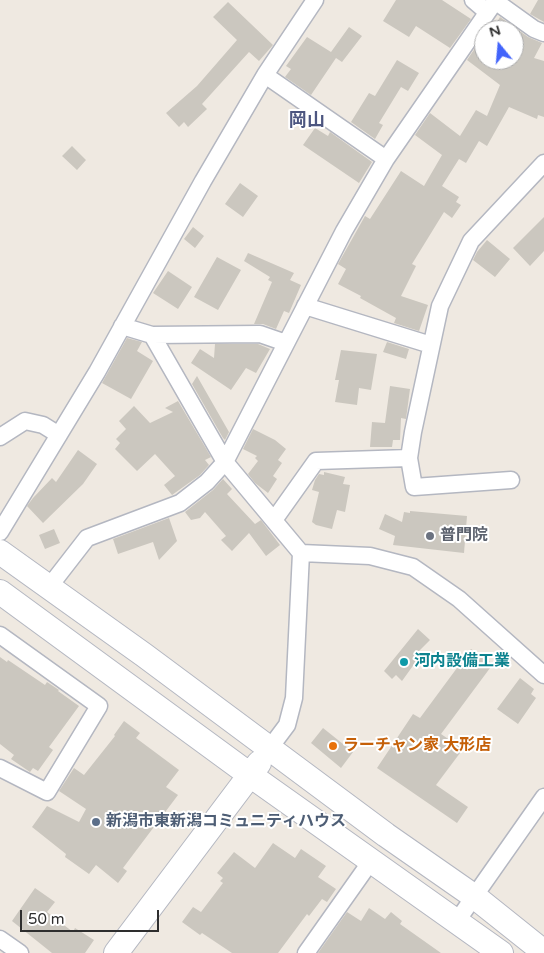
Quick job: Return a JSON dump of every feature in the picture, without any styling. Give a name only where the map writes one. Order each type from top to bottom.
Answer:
[{"type":"street","points":[[0,532],[97,372],[203,181],[265,75],[315,0]]},
{"type":"street","points":[[473,0],[493,5],[544,33]]},
{"type":"street","points":[[50,588],[88,538],[180,503],[207,482],[225,462],[344,231],[386,159],[493,5]]},
{"type":"street","points":[[265,75],[386,159]]},
{"type":"street","points":[[511,480],[414,487],[409,458],[440,306],[471,241],[544,163]]},
{"type":"street","points":[[305,306],[431,345]]},
{"type":"street","points":[[122,326],[152,335],[260,334],[286,343]]},
{"type":"street","points":[[116,953],[287,726],[294,698],[301,553],[225,462],[152,335]]},
{"type":"street","points":[[0,437],[25,421],[43,425],[59,435]]},
{"type":"street","points":[[274,520],[316,462],[409,458]]},
{"type":"street","points":[[0,552],[144,655],[269,750],[475,898],[544,952]]},
{"type":"street","points":[[301,553],[370,556],[413,568],[459,598],[544,675]]},
{"type":"street","points":[[0,592],[250,775],[501,953]]},
{"type":"street","points":[[0,635],[99,706],[47,792],[0,768]]},
{"type":"street","points":[[457,921],[475,898],[544,796]]},
{"type":"street","points":[[307,953],[372,860]]},
{"type":"street","points":[[0,939],[20,953]]},
{"type":"building","points":[[396,0],[442,0],[471,19],[450,48],[416,26],[409,37],[383,21]]},
{"type":"building","points":[[538,0],[544,0],[544,22],[530,14]]},
{"type":"building","points":[[228,2],[273,45],[259,61],[249,52],[202,104],[207,109],[188,127],[184,122],[179,127],[166,113],[197,86],[237,40],[213,17]]},
{"type":"building","points":[[349,27],[362,36],[342,62],[336,58],[311,95],[285,77],[291,69],[286,66],[307,37],[331,52]]},
{"type":"building","points":[[524,34],[542,43],[534,58],[544,61],[544,117],[538,115],[537,119],[509,107],[487,146],[479,141],[466,163],[459,159],[442,186],[459,197],[456,202],[461,205],[452,218],[444,212],[412,264],[416,266],[401,296],[428,305],[419,331],[394,323],[396,318],[338,284],[346,269],[338,264],[365,216],[370,219],[401,171],[424,186],[442,155],[415,135],[430,113],[460,136],[476,110],[487,116],[500,85],[480,70],[524,70]]},
{"type":"building","points":[[474,50],[474,65],[467,60]]},
{"type":"building","points":[[397,60],[419,73],[408,91],[401,87],[379,123],[383,125],[375,139],[351,122],[369,93],[375,96]]},
{"type":"building","points":[[315,128],[328,136],[330,132],[372,162],[359,183],[303,145]]},
{"type":"building","points":[[72,146],[86,160],[77,170],[62,156]]},
{"type":"building","points":[[240,183],[258,196],[243,217],[225,204]]},
{"type":"building","points":[[544,217],[544,251],[530,266],[513,248]]},
{"type":"building","points":[[193,227],[204,236],[195,248],[184,239]]},
{"type":"building","points":[[487,240],[510,259],[495,277],[473,260]]},
{"type":"building","points":[[248,253],[294,273],[290,280],[301,285],[289,313],[284,311],[276,329],[263,324],[254,324],[272,282],[268,280],[270,277],[244,261]]},
{"type":"building","points":[[217,257],[241,270],[218,310],[194,297]]},
{"type":"building","points":[[168,271],[192,287],[178,309],[153,293]]},
{"type":"building","points":[[127,338],[142,342],[137,351],[153,361],[131,399],[102,383]]},
{"type":"building","points":[[387,342],[409,349],[406,359],[383,352]]},
{"type":"building","points":[[215,344],[258,344],[270,349],[256,373],[246,368],[231,390],[191,363],[200,349],[214,358]]},
{"type":"building","points":[[341,350],[377,354],[371,390],[359,388],[357,405],[335,402],[339,380],[335,380]]},
{"type":"building","points":[[197,376],[229,432],[225,440],[192,384]]},
{"type":"building","points":[[390,386],[410,389],[406,419],[401,418],[400,440],[393,440],[392,447],[370,447],[372,422],[385,423]]},
{"type":"building","points":[[178,401],[211,457],[205,460],[209,465],[200,475],[172,495],[164,485],[175,476],[155,454],[137,471],[115,449],[120,443],[116,439],[126,429],[119,421],[134,406],[150,423],[173,412],[165,408]]},
{"type":"building","points":[[253,429],[275,440],[286,449],[278,460],[282,463],[273,476],[277,479],[268,493],[255,483],[248,474],[258,461],[255,458],[257,456],[243,449]]},
{"type":"building","points":[[78,450],[97,464],[83,484],[43,523],[27,506],[52,478],[56,482]]},
{"type":"building","points":[[324,472],[345,477],[343,484],[350,485],[345,512],[337,510],[332,529],[316,525],[312,522],[319,492],[312,490],[319,474],[324,475]]},
{"type":"building","points":[[223,479],[232,489],[227,494],[255,524],[261,520],[280,545],[266,556],[249,533],[232,551],[221,540],[226,536],[205,512],[200,518],[191,520],[185,512],[213,490]]},
{"type":"building","name":"普門院","points":[[410,511],[467,516],[464,553],[393,545],[395,536],[379,529],[385,514],[402,522],[404,512],[410,513]]},
{"type":"building","points":[[169,518],[177,541],[159,560],[153,542],[118,554],[113,539]]},
{"type":"building","points":[[54,529],[60,543],[45,549],[39,535]]},
{"type":"building","name":"河内設備工業","points":[[418,629],[430,640],[417,653],[420,656],[402,681],[396,675],[392,679],[384,671]]},
{"type":"building","points":[[471,649],[493,664],[441,734],[463,749],[436,785],[468,807],[457,823],[377,768],[413,714],[420,718]]},
{"type":"building","points":[[0,657],[7,662],[8,660],[45,685],[47,682],[79,706],[49,747],[53,750],[38,771],[33,768],[30,772],[11,759],[14,755],[0,744]]},
{"type":"building","points":[[520,678],[534,689],[531,694],[536,698],[518,724],[497,709]]},
{"type":"building","points":[[124,721],[140,733],[136,738],[179,770],[166,787],[178,795],[123,868],[127,871],[118,883],[96,865],[89,874],[65,857],[66,854],[32,827],[47,806],[79,822],[86,809],[59,791],[74,768],[84,775],[115,736]]},
{"type":"building","points":[[323,728],[353,752],[341,768],[311,743]]},
{"type":"building","points":[[273,843],[295,858],[301,849],[326,866],[318,877],[336,889],[327,902],[322,899],[309,916],[307,914],[278,953],[232,953],[202,933],[200,935],[182,922],[193,907],[201,912],[223,883],[220,881],[223,878],[217,873],[234,852],[255,868]]},
{"type":"building","points":[[35,888],[55,902],[47,912],[73,932],[75,928],[94,940],[85,953],[52,953],[12,921]]},
{"type":"building","points":[[369,908],[385,919],[391,912],[402,921],[400,924],[441,953],[318,953],[347,912],[361,921]]},
{"type":"place","name":"普門院","points":[[430,536]]},
{"type":"place","name":"河内設備工業","points":[[404,662]]},
{"type":"place","name":"ラーチャン家 大形店","points":[[333,746]]},
{"type":"place","name":"新潟市東新潟コミュニティハウス","points":[[96,822]]},
{"type":"district","name":"岡山","points":[[307,121]]}]
